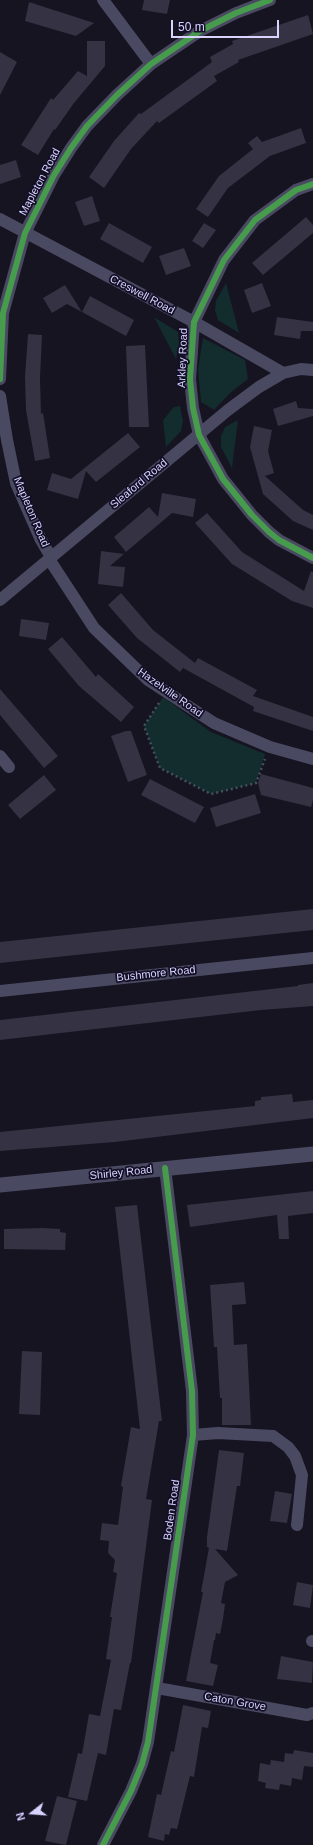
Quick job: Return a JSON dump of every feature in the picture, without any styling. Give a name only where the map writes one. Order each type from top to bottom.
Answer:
[{"type":"street","points":[[103,0],[151,64]]},
{"type":"street","name":"Mapleton Road","points":[[0,379],[3,313],[25,232],[54,175],[71,148],[87,126],[107,105],[151,64],[200,30],[236,13],[270,0]]},
{"type":"street","name":"Arkley Road","points":[[313,184],[296,190],[256,220],[224,260],[194,322],[190,379],[193,408],[199,435],[223,479],[252,515],[279,540],[313,558]]},
{"type":"street","name":"Creswell Road","points":[[0,219],[194,322],[282,373]]},
{"type":"street","name":"Sleaford Road","points":[[0,600],[259,387],[282,373],[301,369],[313,370]]},
{"type":"street","name":"Mapleton Road","points":[[0,396],[16,483],[50,558]]},
{"type":"street","name":"Hazelville Road","points":[[50,558],[94,628],[132,667],[166,693],[214,723],[270,747],[313,759]]},
{"type":"street","points":[[0,756],[9,767]]},
{"type":"street","name":"Bushmore Road","points":[[0,991],[313,958]]},
{"type":"street","name":"Shirley Road","points":[[0,1185],[313,1154]]},
{"type":"street","name":"Boden Road","points":[[103,1845],[142,1764],[148,1742],[193,1434],[192,1391],[165,1168]]},
{"type":"street","points":[[193,1434],[273,1436],[288,1447],[295,1456],[302,1475],[296,1525]]},
{"type":"street","name":"Caton Grove","points":[[157,1688],[307,1715],[313,1713]]},
{"type":"path","points":[[166,693],[144,726],[160,768],[211,794],[256,783],[270,747]]},
{"type":"green space","points":[[226,283],[239,333],[218,320],[215,310],[216,301]]},
{"type":"green space","points":[[154,317],[178,332],[179,344],[176,359]]},
{"type":"green space","points":[[203,338],[245,360],[248,379],[230,393],[214,410],[201,402],[198,369]]},
{"type":"green space","points":[[180,406],[183,421],[181,431],[166,447],[163,420],[174,407]]},
{"type":"green space","points":[[238,420],[232,468],[221,447],[221,436],[225,427]]},
{"type":"green space","points":[[163,697],[211,732],[265,754],[256,783],[211,794],[160,768],[144,726]]},
{"type":"building","points":[[144,0],[170,0],[167,14],[142,10]]},
{"type":"building","points":[[29,2],[94,23],[76,36],[25,21]]},
{"type":"building","points":[[308,15],[313,34],[238,60],[239,62],[214,76],[217,81],[159,123],[157,121],[131,149],[104,188],[89,177],[114,141],[139,113],[141,114],[212,62],[210,57],[233,44],[232,41]]},
{"type":"building","points":[[87,41],[105,41],[105,66],[74,103],[55,130],[54,129],[38,155],[21,145],[51,98],[53,100],[78,71],[87,76]]},
{"type":"building","points":[[0,52],[17,62],[0,95]]},
{"type":"building","points":[[301,128],[306,143],[270,156],[228,188],[208,217],[196,209],[219,176],[253,149],[248,143],[257,136],[262,142]]},
{"type":"building","points":[[16,160],[21,177],[0,184],[0,165]]},
{"type":"building","points":[[92,196],[100,221],[84,226],[75,202]]},
{"type":"building","points":[[306,217],[313,225],[313,233],[263,275],[252,263]]},
{"type":"building","points":[[109,223],[152,247],[143,263],[100,239]]},
{"type":"building","points":[[204,223],[216,230],[203,248],[192,241]]},
{"type":"building","points":[[184,248],[191,266],[166,275],[159,256]]},
{"type":"building","points":[[262,283],[271,306],[252,313],[244,290]]},
{"type":"building","points":[[65,285],[82,312],[67,304],[52,313],[43,298]]},
{"type":"building","points":[[90,296],[134,320],[126,336],[82,312]]},
{"type":"building","points":[[277,317],[313,322],[313,331],[301,331],[300,339],[274,335]]},
{"type":"building","points":[[28,334],[42,335],[40,378],[41,414],[43,413],[50,458],[35,461],[26,410],[25,377]]},
{"type":"building","points":[[145,345],[149,427],[129,427],[126,346]]},
{"type":"building","points":[[296,401],[298,408],[313,409],[313,416],[278,426],[273,409]]},
{"type":"building","points":[[254,426],[272,430],[268,451],[274,473],[265,476],[303,510],[313,515],[313,530],[293,521],[263,494],[250,447]]},
{"type":"building","points":[[128,433],[140,447],[96,482],[86,471],[78,499],[47,490],[52,473],[71,479]]},
{"type":"building","points":[[162,493],[196,499],[193,517],[172,513],[126,552],[114,537],[149,507],[158,517]]},
{"type":"building","points":[[207,513],[242,552],[304,591],[311,571],[313,572],[313,608],[292,601],[232,564],[195,523]]},
{"type":"building","points":[[101,551],[124,554],[110,566],[125,567],[123,587],[98,584]]},
{"type":"building","points":[[121,593],[153,630],[195,663],[198,658],[257,690],[253,696],[313,717],[313,731],[253,711],[254,707],[183,668],[180,672],[137,638],[108,605]]},
{"type":"building","points":[[21,619],[49,623],[46,640],[19,636]]},
{"type":"building","points":[[62,637],[96,677],[98,674],[134,707],[121,722],[79,686],[48,649]]},
{"type":"building","points":[[0,689],[58,756],[44,768],[0,715]]},
{"type":"building","points":[[126,731],[131,731],[147,775],[128,782],[111,736]]},
{"type":"building","points":[[261,774],[313,788],[313,800],[311,807],[261,795],[258,783]]},
{"type":"building","points":[[44,775],[56,790],[20,819],[8,805]]},
{"type":"building","points":[[150,779],[204,807],[195,823],[141,795]]},
{"type":"building","points":[[255,794],[261,813],[216,827],[210,808]]},
{"type":"building","points":[[313,909],[313,930],[0,963],[0,942]]},
{"type":"building","points":[[313,983],[313,1006],[261,1010],[0,1040],[0,1020],[298,986]]},
{"type":"building","points":[[292,1094],[293,1102],[313,1100],[313,1118],[115,1142],[0,1151],[0,1132],[255,1106],[255,1101],[261,1100],[261,1097]]},
{"type":"building","points":[[313,1191],[313,1213],[288,1216],[289,1239],[279,1239],[277,1215],[190,1227],[187,1205]]},
{"type":"building","points":[[137,1205],[162,1421],[159,1421],[146,1499],[152,1500],[131,1663],[121,1710],[114,1709],[106,1755],[98,1753],[87,1801],[68,1797],[78,1753],[82,1754],[89,1714],[100,1716],[111,1660],[106,1659],[112,1617],[110,1617],[117,1573],[113,1572],[115,1560],[108,1553],[109,1541],[100,1540],[102,1523],[118,1525],[123,1487],[121,1486],[131,1427],[140,1429],[115,1207]]},
{"type":"building","points":[[4,1229],[60,1229],[60,1232],[66,1233],[65,1250],[4,1249]]},
{"type":"building","points":[[244,1282],[246,1304],[232,1305],[234,1345],[247,1344],[251,1425],[222,1425],[222,1398],[220,1398],[217,1347],[214,1347],[210,1285]]},
{"type":"building","points":[[22,1351],[42,1352],[40,1415],[19,1414]]},
{"type":"building","points":[[219,1450],[244,1453],[240,1486],[237,1486],[227,1551],[215,1549],[238,1575],[225,1582],[221,1603],[225,1604],[223,1619],[220,1634],[216,1633],[210,1663],[218,1665],[213,1686],[186,1681],[203,1592],[201,1592],[209,1548],[207,1547],[207,1537]]},
{"type":"building","points":[[275,1491],[292,1494],[287,1523],[270,1521]]},
{"type":"building","points":[[297,1582],[313,1585],[310,1608],[293,1605]]},
{"type":"building","points":[[281,1656],[313,1662],[312,1683],[277,1679]]},
{"type":"building","points":[[183,1705],[211,1711],[208,1728],[202,1727],[194,1777],[190,1776],[177,1829],[171,1828],[169,1835],[165,1834],[164,1841],[148,1837],[157,1794],[161,1795],[171,1751],[174,1752]]},
{"type":"building","points":[[294,1750],[313,1753],[313,1767],[304,1766],[302,1780],[292,1778],[291,1786],[280,1784],[279,1790],[265,1788],[266,1783],[258,1781],[260,1763],[270,1765],[271,1760],[284,1762],[285,1753],[293,1754]]},
{"type":"building","points":[[57,1796],[77,1801],[66,1845],[45,1841]]},
{"type":"cycle path","points":[[0,379],[3,313],[25,233],[54,175],[71,148],[87,126],[117,95],[151,64],[200,31],[236,13],[270,0]]},
{"type":"cycle path","points":[[313,184],[296,190],[255,220],[224,260],[194,322],[190,379],[193,408],[199,435],[223,479],[252,515],[269,532],[279,540],[313,558]]},
{"type":"cycle path","points":[[103,1845],[131,1791],[142,1764],[148,1742],[193,1435],[192,1391],[165,1168]]}]
